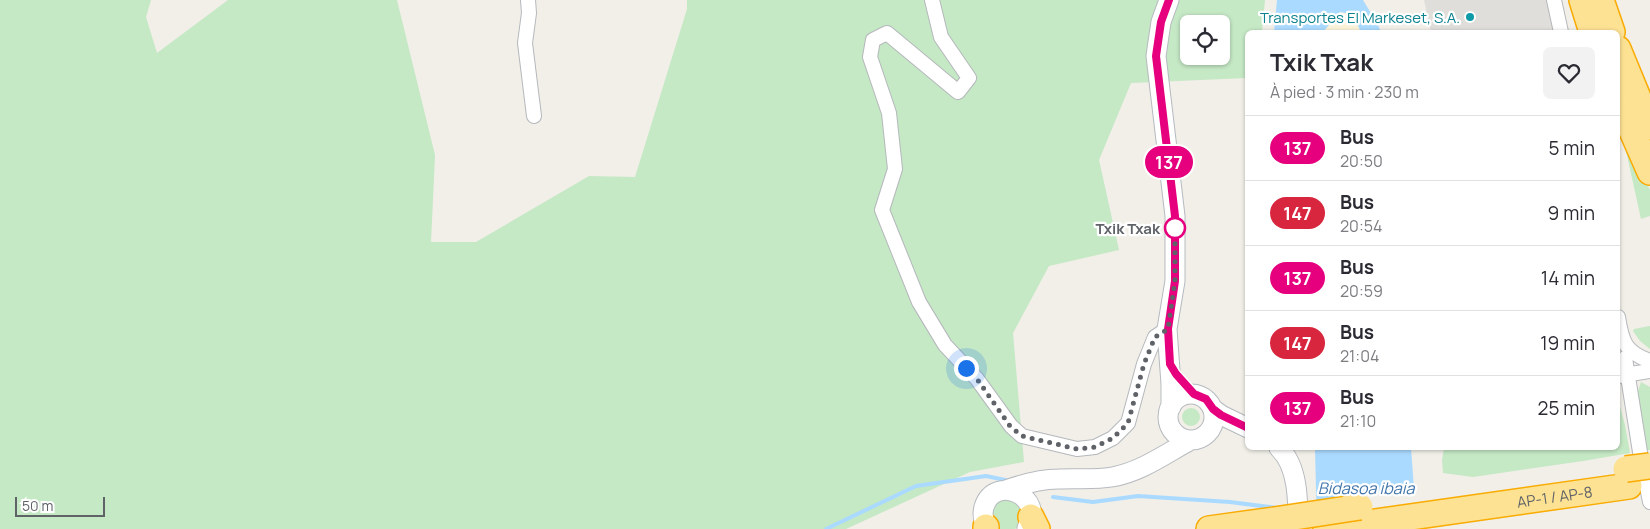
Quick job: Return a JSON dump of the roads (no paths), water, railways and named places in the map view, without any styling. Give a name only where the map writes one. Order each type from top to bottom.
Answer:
[{"type":"highway","points":[[1582,0],[1591,30]]},
{"type":"highway","points":[[1601,0],[1611,30]]},
{"type":"highway","points":[[1620,54],[1650,127]]},
{"type":"highway","points":[[1620,104],[1650,172]]},
{"type":"highway","name":"AP-1 / AP-8","points":[[1361,516],[1639,476]]},
{"type":"highway","points":[[1209,529],[1274,520],[1361,516]]},
{"type":"highway","points":[[1326,529],[1361,516]]},
{"type":"street","points":[[528,0],[529,13],[525,43],[534,116]]},
{"type":"street","points":[[932,0],[941,37],[969,78],[958,92],[887,33],[873,40],[870,58],[888,113],[895,169],[882,210],[919,302],[945,345],[977,379],[1010,426],[1022,436],[1077,449],[1095,447],[1113,438],[1128,423],[1144,364],[1155,337],[1168,329]]},
{"type":"street","points":[[1161,458],[1171,428],[1168,417],[1170,407],[1170,364],[1168,329],[1175,281],[1175,216],[1156,56],[1161,22],[1169,0]]},
{"type":"street","points":[[1554,0],[1561,30]]},
{"type":"street","points":[[1620,330],[1622,341],[1635,354],[1635,371],[1631,390],[1650,502]]},
{"type":"street","points":[[1170,364],[1176,374],[1194,394],[1206,399],[1213,409],[1221,415],[1245,427]]},
{"type":"street","points":[[1170,407],[1180,397],[1194,394]]},
{"type":"street","points":[[987,528],[983,516],[986,502],[995,494],[1032,482],[1060,478],[1112,477],[1137,470],[1191,440],[1202,438],[1210,431],[1215,417],[1213,409]]},
{"type":"street","points":[[1171,428],[1182,438],[1191,440]]},
{"type":"street","points":[[1210,431],[1245,429]]},
{"type":"street","points":[[1280,450],[1291,468],[1296,487],[1298,529]]},
{"type":"street","points":[[1032,521],[1033,503],[1040,491],[1060,478]]},
{"type":"street","points":[[1006,490],[1020,493],[1025,498],[1032,521]]},
{"type":"water","points":[[1277,0],[1363,0],[1380,30],[1360,30],[1352,16],[1340,12],[1325,30],[1274,30]]},
{"type":"water","name":"Bidasoa ibaia","points":[[1315,450],[1411,450],[1417,529],[1317,529]]},
{"type":"waterway","points":[[826,529],[916,486],[986,476],[1010,481]]},
{"type":"waterway","points":[[1053,497],[1093,502],[1138,496],[1230,502],[1277,508]]},
{"type":"place","name":"Transportes El Markeset, S.A.","points":[[1470,17]]},
{"type":"place","name":"Txik Txak","points":[[1175,228]]}]
